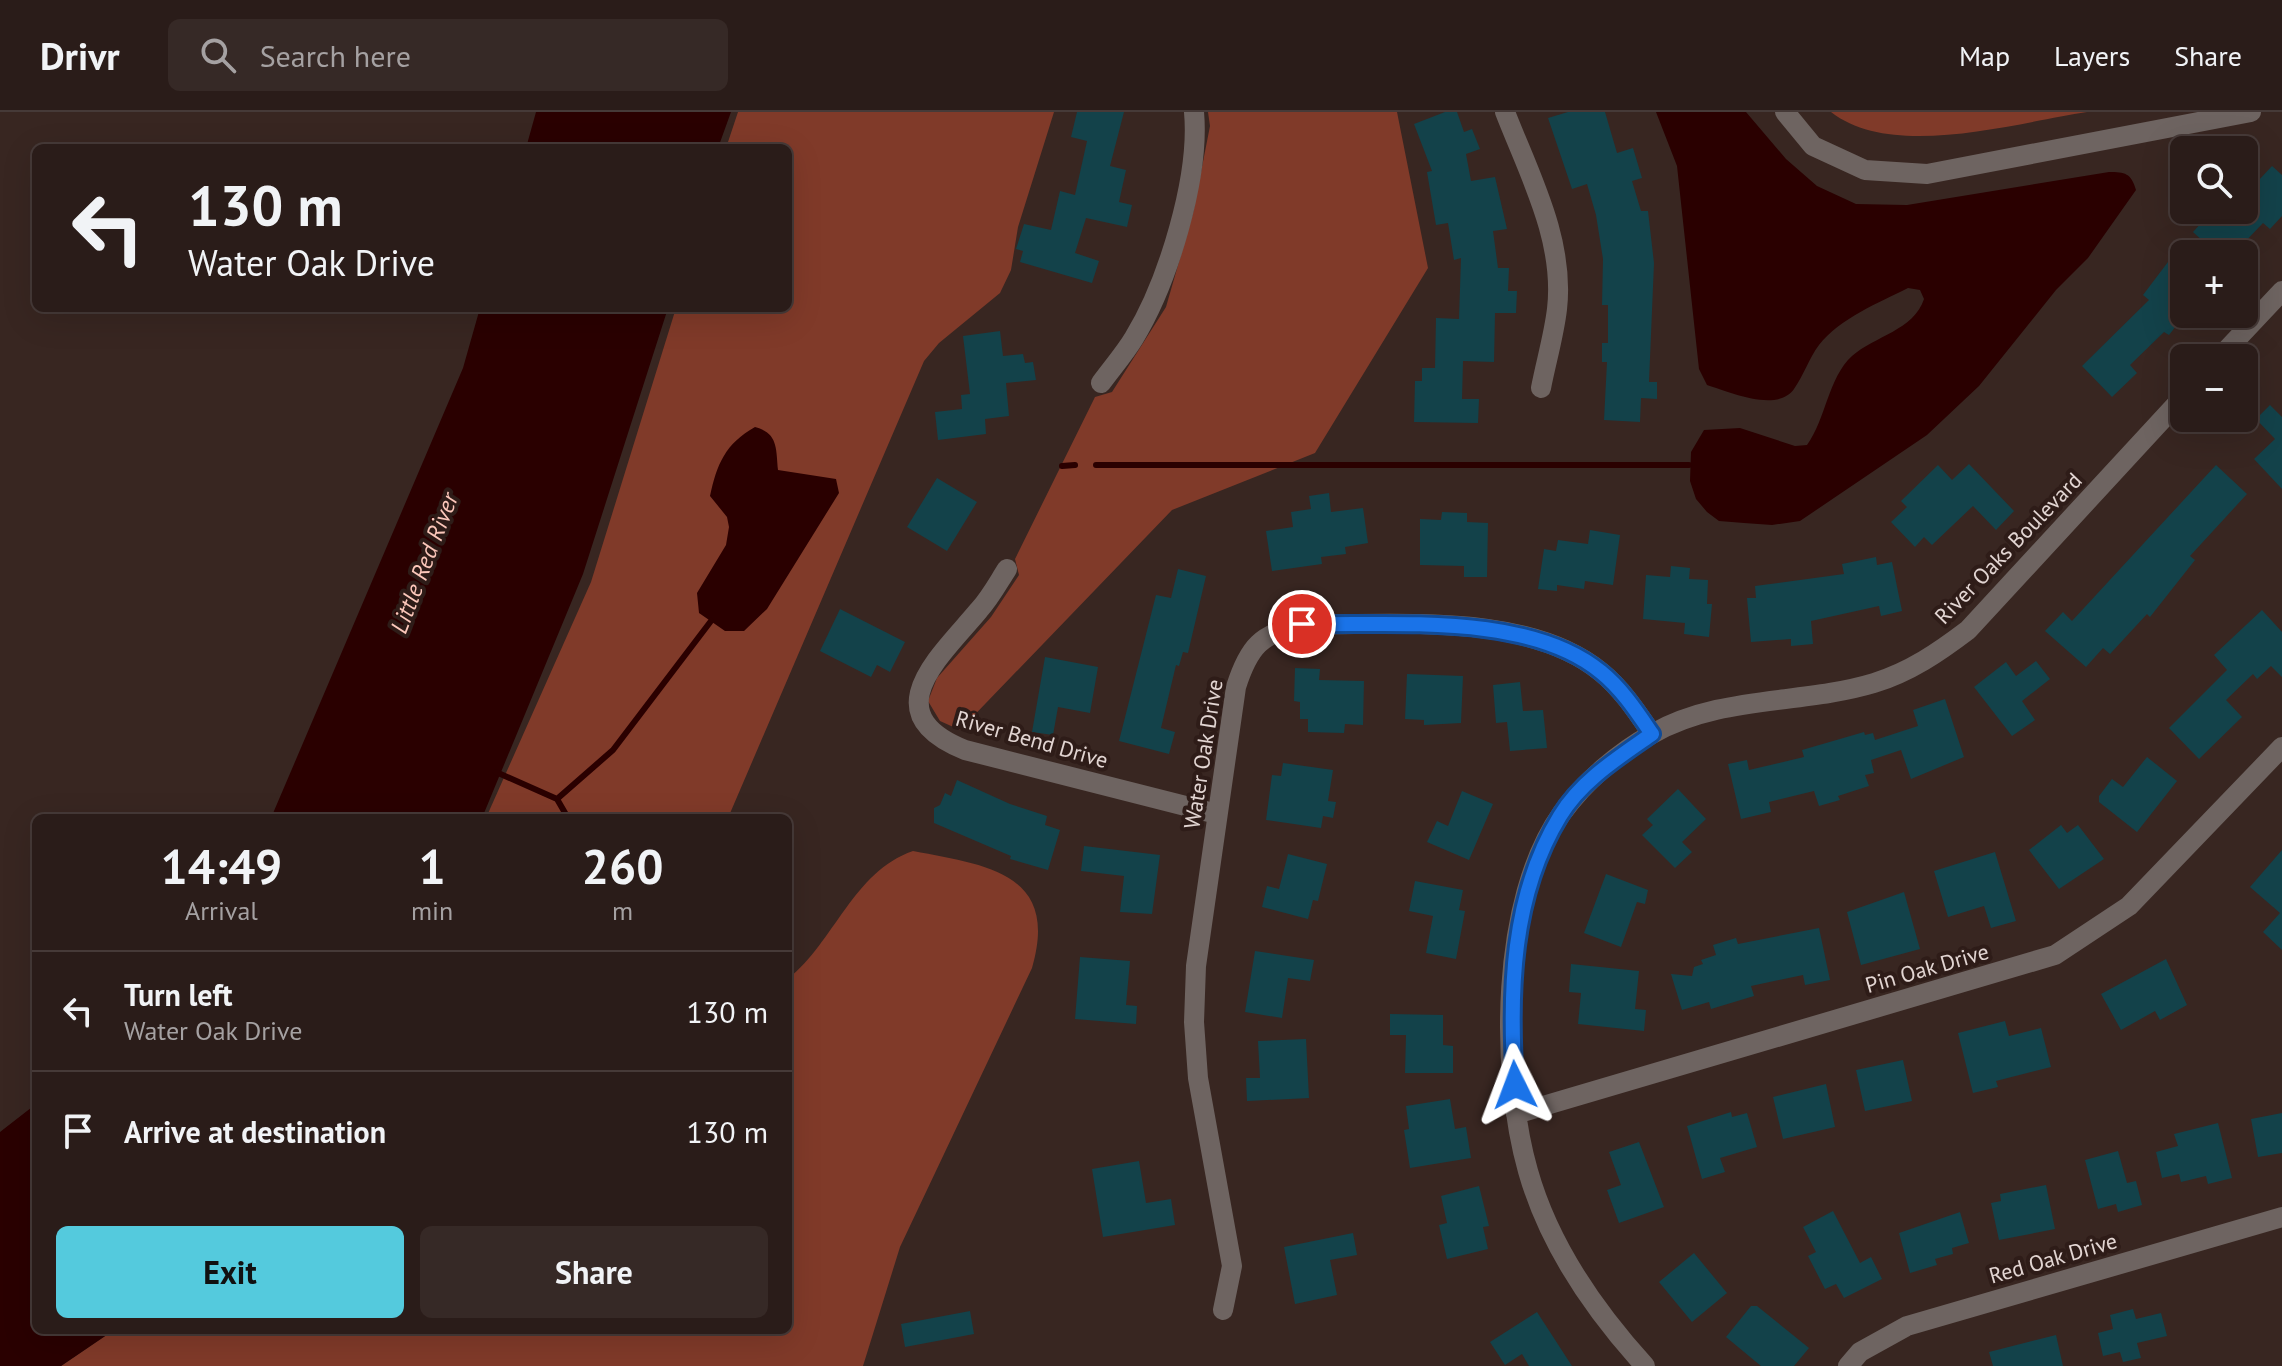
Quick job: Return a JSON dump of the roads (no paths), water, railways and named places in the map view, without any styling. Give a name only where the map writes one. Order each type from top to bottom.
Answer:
[{"type":"street","points":[[1101,383],[1134,338],[1164,268],[1189,176],[1194,112]]},
{"type":"street","points":[[1505,112],[1548,222],[1557,265],[1557,308],[1541,388]]},
{"type":"street","points":[[1785,112],[1813,146],[1865,170],[1927,174],[2251,112]]},
{"type":"street","points":[[2232,344],[2282,291]]},
{"type":"street","name":"River Oaks Boulevard","points":[[1645,1366],[1586,1296],[1558,1245],[1528,1172],[1516,1114],[1511,1028],[1517,937],[1532,873],[1561,814],[1601,770],[1652,734],[1733,705],[1874,683],[1905,671],[1939,652],[1968,630],[2170,411]]},
{"type":"street","name":"River Bend Drive","points":[[1007,569],[983,606],[928,669],[919,686],[918,703],[929,728],[944,742],[965,750],[1217,814]]},
{"type":"street","name":"Water Oak Drive","points":[[1223,1310],[1232,1266],[1198,1078],[1194,1022],[1196,966],[1236,687],[1244,662],[1257,643],[1278,630],[1302,624],[1493,628],[1541,639],[1579,656],[1602,673],[1627,699],[1652,734]]},
{"type":"street","name":"Pin Oak Drive","points":[[1516,1114],[2055,955],[2129,906],[2282,747]]},
{"type":"street","name":"Red Oak Drive","points":[[1848,1366],[1860,1352],[1907,1326],[2282,1217]]},
{"type":"water","points":[[536,112],[731,112],[719,144],[527,144]]},
{"type":"water","points":[[1656,112],[1746,112],[1786,159],[1817,186],[1856,204],[1907,205],[2109,172],[2127,175],[2136,190],[2088,258],[2056,290],[1979,386],[1927,435],[1800,521],[1772,525],[1719,521],[1696,499],[1690,481],[1691,452],[1704,430],[1740,428],[1795,446],[1807,445],[1844,365],[1861,349],[1912,318],[1924,299],[1920,290],[1908,288],[1837,327],[1819,345],[1798,384],[1786,396],[1752,399],[1707,385],[1699,369],[1677,166]]},
{"type":"water","name":"Little Red River","points":[[479,312],[667,312],[583,574],[484,814],[273,814],[463,368]]},
{"type":"water","points":[[755,427],[772,437],[778,470],[836,479],[839,493],[767,609],[744,631],[725,631],[699,613],[697,593],[726,545],[729,527],[727,517],[710,496],[716,474],[729,448]]},
{"type":"water","points":[[32,1107],[32,1334],[108,1334],[61,1366],[0,1366],[0,1132]]},
{"type":"waterway","points":[[1062,466],[1075,465]]},
{"type":"waterway","points":[[1096,465],[1689,465]]},
{"type":"waterway","points":[[557,799],[613,750],[711,621]]},
{"type":"waterway","points":[[496,772],[557,799],[566,814]]}]
